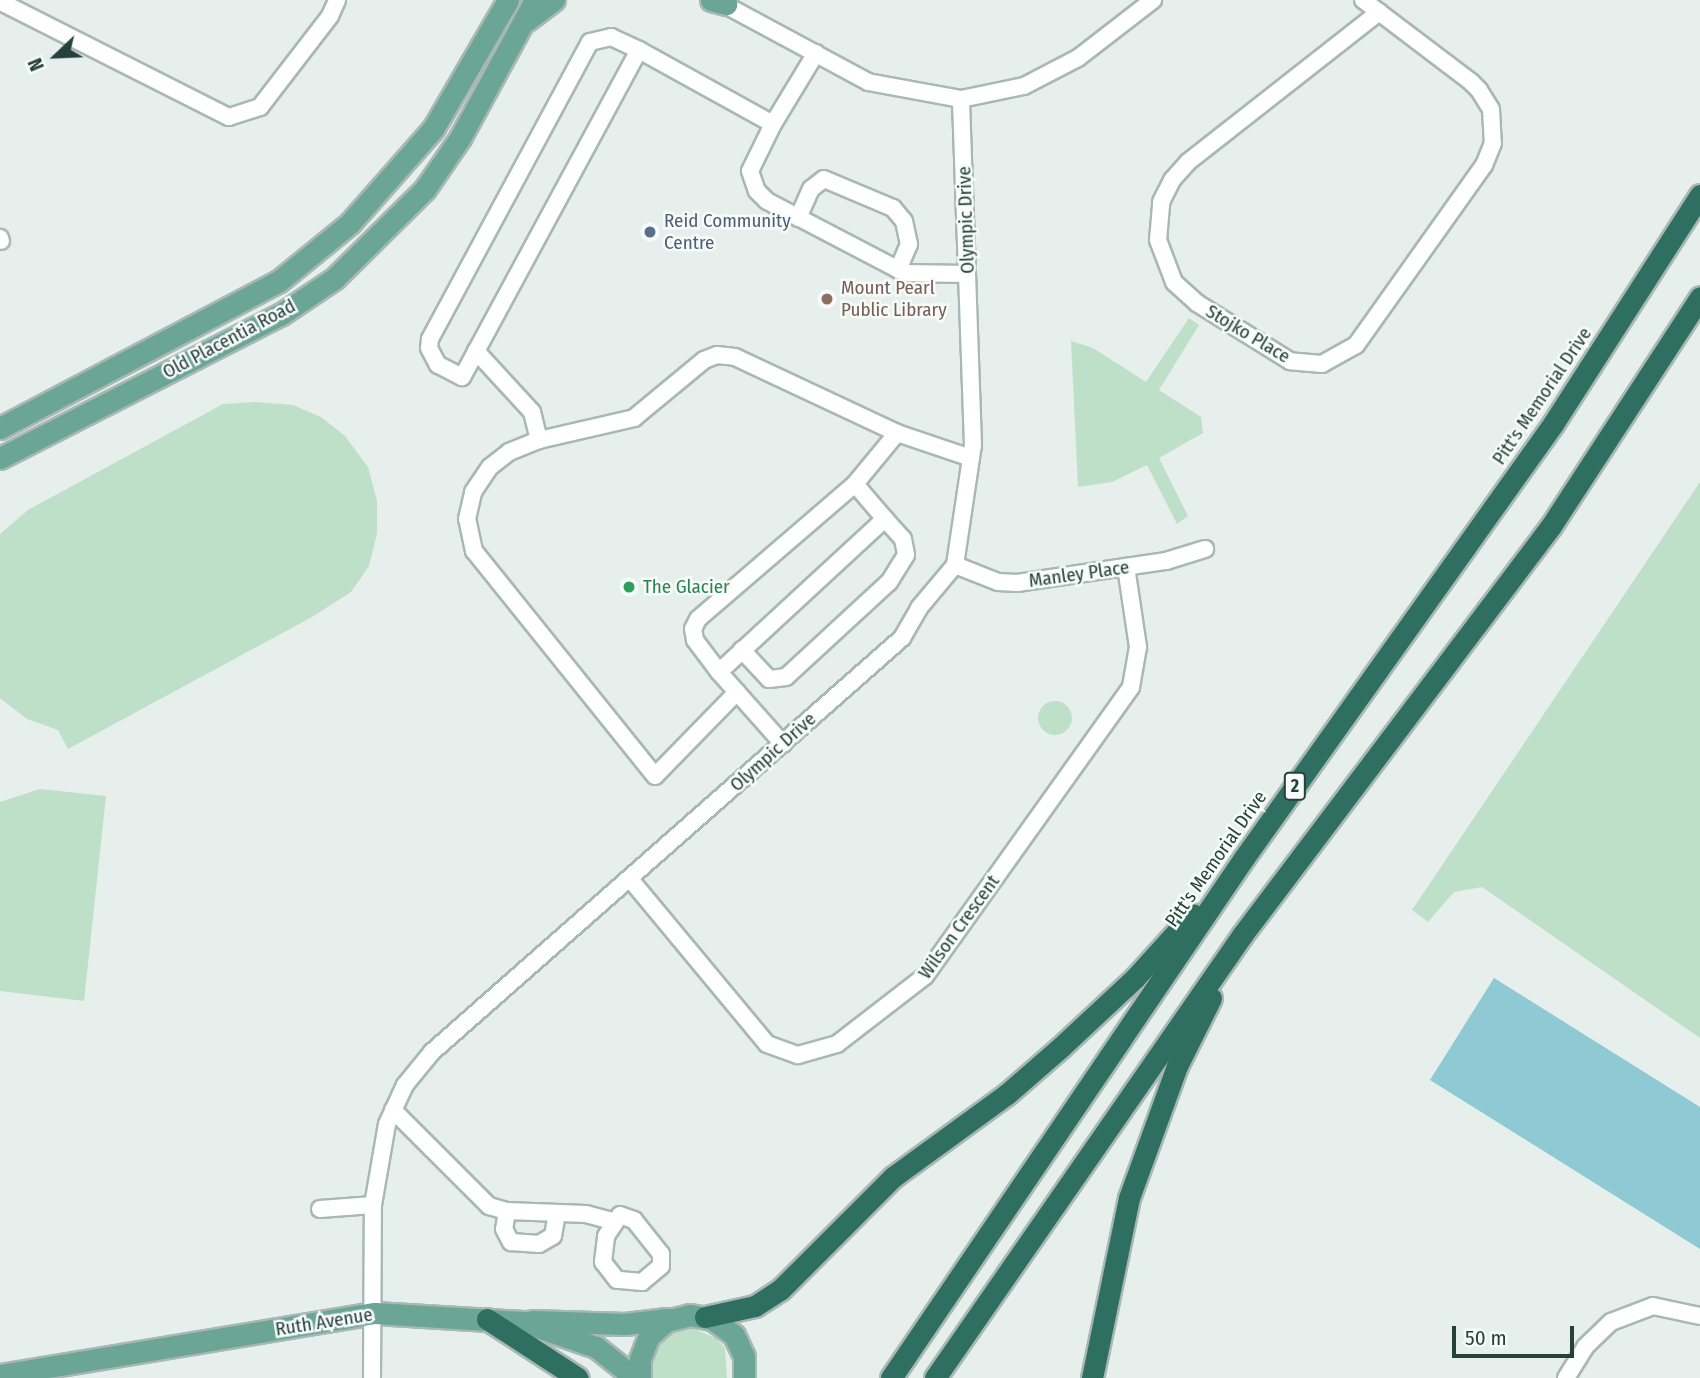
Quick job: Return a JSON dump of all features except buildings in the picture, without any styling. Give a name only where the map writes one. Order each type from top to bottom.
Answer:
[{"type":"highway","name":"Pitt's Memorial Drive","points":[[891,1378],[1244,858],[1553,424],[1700,195]]},
{"type":"highway","points":[[935,1378],[1243,934],[1551,526],[1700,297]]},
{"type":"highway","points":[[705,1317],[755,1306],[780,1290],[893,1177],[1007,1094],[1089,1021],[1135,978],[1244,858]]},
{"type":"highway","points":[[1092,1378],[1120,1235],[1146,1145],[1177,1066],[1243,934]]},
{"type":"highway","points":[[487,1319],[578,1378]]},
{"type":"main road","name":"Old Placentia Road","points":[[0,458],[280,315],[335,278],[425,189],[521,31],[535,0]]},
{"type":"main road","points":[[521,31],[531,13],[554,0]]},
{"type":"main road","name":"Old Placentia Road","points":[[0,428],[279,281],[350,223],[433,129],[504,4]]},
{"type":"main road","name":"Ruth Avenue","points":[[8,1375],[375,1313],[523,1322],[596,1347],[635,1378]]},
{"type":"main road","points":[[523,1322],[625,1324],[705,1317],[730,1330],[746,1373]]},
{"type":"main road","points":[[640,1378],[645,1343],[660,1325],[676,1318]]},
{"type":"street","points":[[3,4],[229,117],[260,107],[330,16],[337,0]]},
{"type":"street","points":[[718,1],[868,82],[961,99],[1024,86],[1078,58],[1153,0]]},
{"type":"street","name":"Stojko Place","points":[[1363,0],[1379,12],[1479,90],[1491,109],[1493,143],[1485,165],[1356,345],[1331,361],[1300,363],[1280,356],[1181,290],[1160,251],[1158,215],[1172,180],[1188,162],[1379,12]]},
{"type":"street","points":[[639,50],[462,377],[438,365],[429,348],[582,51],[599,37],[639,50],[773,124]]},
{"type":"street","points":[[816,53],[752,163],[752,181],[767,201],[898,270],[916,277],[967,274]]},
{"type":"street","name":"Olympic Drive","points":[[372,1378],[375,1313],[373,1205],[387,1124],[405,1085],[432,1052],[902,638],[919,608],[955,565],[971,458],[961,99]]},
{"type":"street","points":[[798,218],[811,189],[824,179],[893,208],[904,221],[909,244],[898,270]]},
{"type":"street","points":[[476,351],[521,396],[532,412],[539,440]]},
{"type":"street","points":[[737,692],[655,776],[597,706],[470,539],[467,519],[481,477],[509,452],[539,440],[634,418],[704,360],[717,355],[735,356],[897,433],[971,458]]},
{"type":"street","points":[[783,744],[719,672],[695,640],[698,618],[855,484],[897,433]]},
{"type":"street","points":[[742,650],[769,679],[778,681],[877,595],[905,555],[902,539],[855,484]]},
{"type":"street","points":[[719,672],[885,519]]},
{"type":"street","name":"Manley Place","points":[[955,565],[1007,583],[1126,567],[1205,549]]},
{"type":"street","name":"Wilson Crescent","points":[[630,879],[767,1044],[797,1055],[837,1044],[925,976],[1131,687],[1138,647],[1126,567]]},
{"type":"street","points":[[393,1110],[481,1199],[507,1211],[557,1213],[612,1221],[627,1216],[655,1242],[661,1266],[642,1282],[631,1284],[608,1273],[604,1249],[612,1221]]},
{"type":"street","points":[[320,1209],[373,1205]]},
{"type":"street","points":[[507,1211],[504,1228],[511,1242],[539,1244],[553,1236],[557,1213]]},
{"type":"street","points":[[1566,1378],[1585,1347],[1611,1322],[1653,1306],[1700,1316]]},
{"type":"green space","points":[[1189,318],[1199,325],[1159,390],[1201,417],[1203,433],[1159,458],[1188,516],[1177,524],[1147,465],[1112,482],[1078,487],[1071,341],[1093,348],[1146,382]]},
{"type":"green space","points":[[255,402],[293,405],[321,417],[345,436],[368,467],[377,501],[377,534],[369,566],[351,592],[312,617],[68,749],[58,730],[27,719],[0,698],[0,534],[28,510],[223,404]]},
{"type":"green space","points":[[1700,482],[1700,1038],[1482,887],[1454,892],[1428,922],[1412,910]]},
{"type":"green space","points":[[1055,701],[1067,706],[1072,718],[1067,730],[1055,735],[1043,730],[1038,718],[1043,706]]},
{"type":"green space","points":[[40,789],[106,796],[84,1001],[0,991],[0,802]]},
{"type":"green space","points":[[692,1328],[716,1338],[725,1348],[727,1378],[653,1378],[652,1356],[658,1344],[668,1335]]},
{"type":"water","points":[[1494,978],[1700,1107],[1700,1249],[1430,1080]]},
{"type":"place","name":"Reid Community Centre","points":[[650,232]]},
{"type":"place","name":"Mount Pearl Public Library","points":[[827,299]]},
{"type":"place","name":"The Glacier","points":[[629,587]]}]
